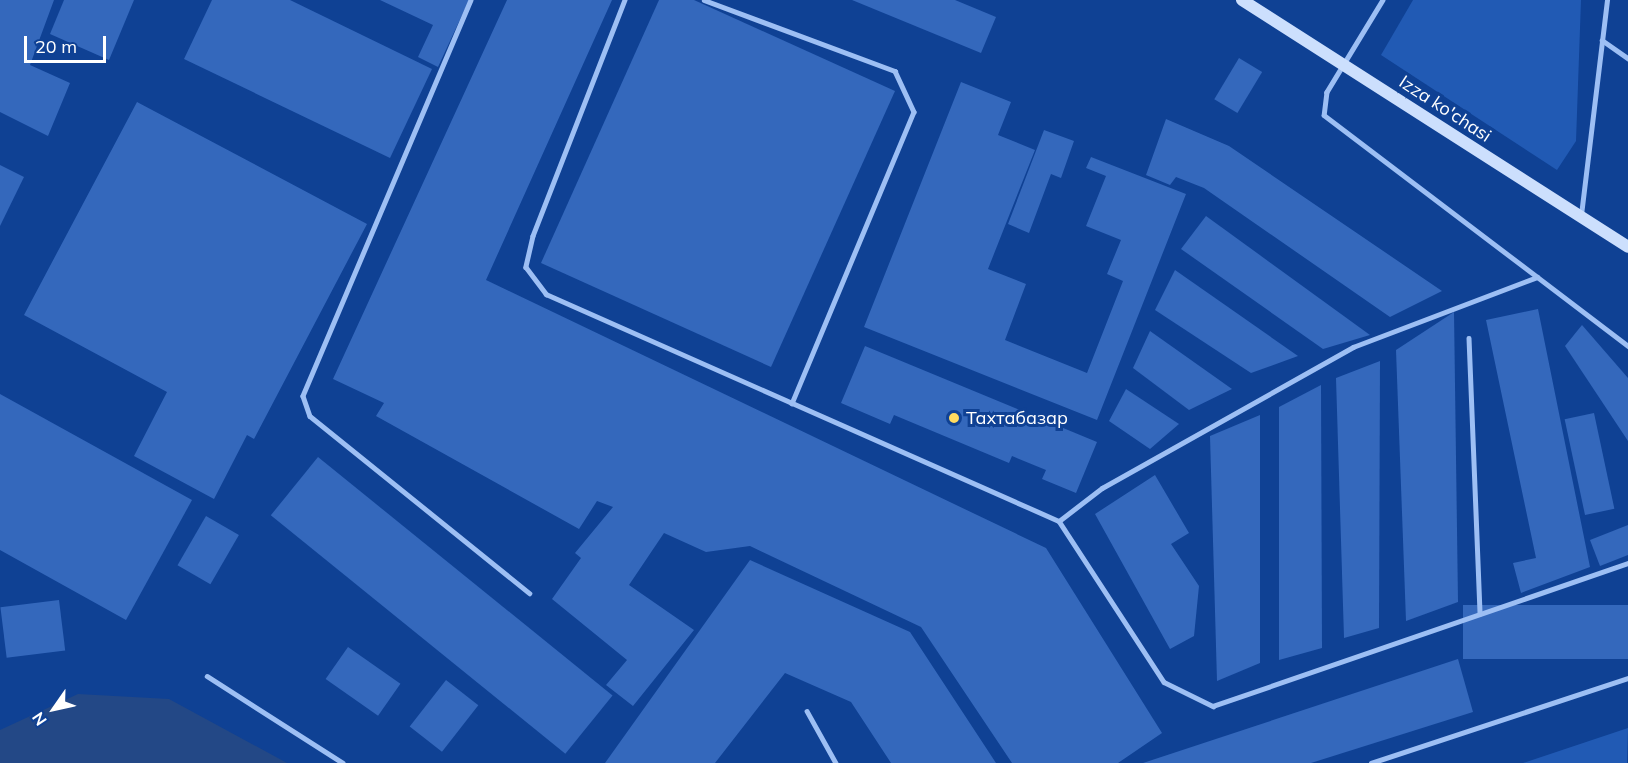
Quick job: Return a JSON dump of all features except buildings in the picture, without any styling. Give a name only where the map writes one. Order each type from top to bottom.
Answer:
[{"type":"main road","name":"Izza ko'chasi","points":[[1242,0],[1628,247]]},
{"type":"lane","points":[[471,0],[303,396],[310,416],[529,593]]},
{"type":"lane","points":[[625,0],[533,236],[526,267],[546,294],[1059,521],[1164,682],[1213,706],[1628,563]]},
{"type":"lane","points":[[704,0],[895,71],[914,112],[792,403]]},
{"type":"lane","points":[[1383,0],[1327,92],[1324,115],[1628,345]]},
{"type":"lane","points":[[1581,218],[1607,0]]},
{"type":"lane","points":[[1602,40],[1628,58]]},
{"type":"lane","points":[[1059,521],[1102,488],[1353,347],[1537,277]]},
{"type":"lane","points":[[1469,338],[1480,614]]},
{"type":"lane","points":[[207,676],[343,763]]},
{"type":"lane","points":[[1371,763],[1628,678]]},
{"type":"lane","points":[[807,711],[836,763]]},
{"type":"shaded area","points":[[1413,0],[1581,0],[1576,141],[1557,170],[1381,55]]},
{"type":"shaded area","points":[[78,694],[169,699],[287,763],[0,763],[0,730]]},
{"type":"shaded area","points":[[1628,728],[1627,763],[1523,763]]},
{"type":"place","name":"Тахтабазар","points":[[954,418]]}]
